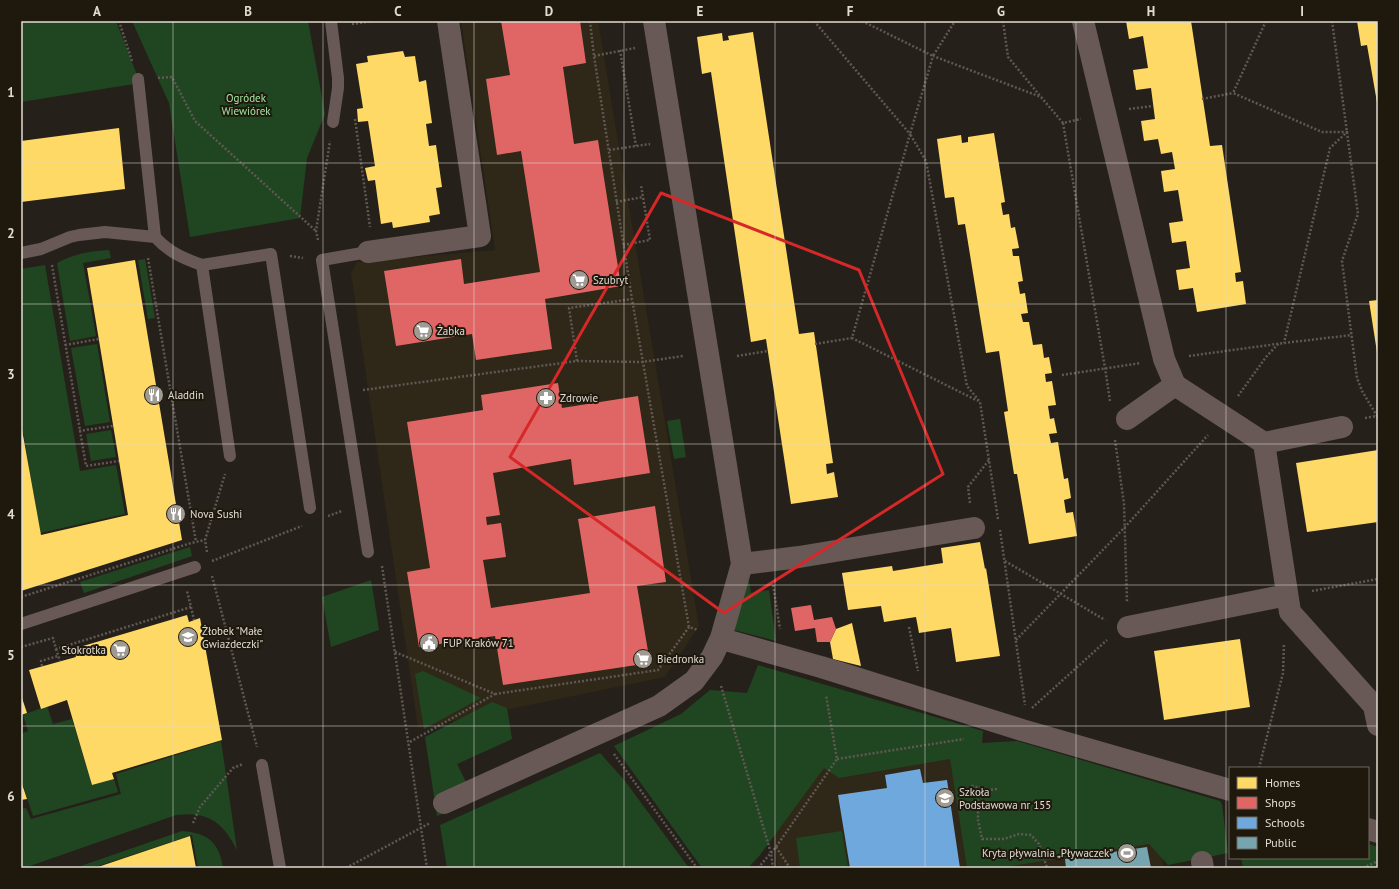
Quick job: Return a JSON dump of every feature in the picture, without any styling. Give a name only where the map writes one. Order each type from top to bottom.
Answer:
[{"type":"street","points":[[371,252],[480,236],[448,21]]},
{"type":"street","points":[[444,803],[659,706],[694,681],[712,657],[721,638],[742,564],[654,21]]},
{"type":"street","points":[[1083,21],[1164,360],[1175,385],[1264,443],[1342,427]]},
{"type":"street","points":[[1128,419],[1175,385]]},
{"type":"street","points":[[1264,443],[1288,604],[1377,712]]},
{"type":"street","points":[[742,564],[799,557],[974,528]]},
{"type":"street","points":[[1124,627],[1288,604]]},
{"type":"street","points":[[729,641],[925,699],[1024,721],[1229,790]]},
{"type":"lane","points":[[331,21],[338,78],[333,122]]},
{"type":"lane","points":[[138,79],[155,237],[163,246],[181,258],[202,265],[271,254],[310,508]]},
{"type":"lane","points":[[21,253],[41,249],[70,237],[79,235],[105,232],[155,237]]},
{"type":"lane","points":[[368,552],[322,260],[371,252]]},
{"type":"lane","points":[[202,265],[230,456]]},
{"type":"lane","points":[[21,624],[194,567]]},
{"type":"lane","points":[[261,761],[280,868]]},
{"type":"path","points":[[119,21],[138,79],[172,77],[195,121],[316,231],[333,122]]},
{"type":"path","points":[[351,24],[373,21]]},
{"type":"path","points":[[408,743],[494,694],[658,670],[688,627],[616,202],[590,21]]},
{"type":"path","points":[[814,21],[910,134],[926,161],[967,386],[980,402],[998,522]]},
{"type":"path","points":[[862,21],[933,56],[1041,98]]},
{"type":"path","points":[[852,338],[933,56],[955,21]]},
{"type":"path","points":[[1003,21],[1008,57],[1063,123],[1105,368],[1110,406]]},
{"type":"path","points":[[1233,93],[1266,21]]},
{"type":"path","points":[[1332,21],[1358,214],[1342,261],[1357,378],[1362,391],[1376,416],[1378,416]]},
{"type":"path","points":[[594,56],[639,47]]},
{"type":"path","points":[[620,50],[636,146]]},
{"type":"path","points":[[1202,99],[1233,93],[1322,132],[1347,132]]},
{"type":"path","points":[[1063,123],[1105,113],[1153,106]]},
{"type":"path","points":[[354,116],[371,252]]},
{"type":"path","points":[[1284,343],[1330,148],[1347,132]]},
{"type":"path","points":[[609,150],[654,143]]},
{"type":"path","points":[[623,245],[650,240],[641,184]]},
{"type":"path","points":[[616,202],[643,197]]},
{"type":"path","points":[[147,250],[196,542]]},
{"type":"path","points":[[271,254],[322,260]]},
{"type":"path","points":[[51,260],[86,466],[119,461]]},
{"type":"path","points":[[578,361],[569,308],[632,299]]},
{"type":"path","points":[[1062,374],[1279,343],[1352,335]]},
{"type":"path","points":[[815,344],[852,338],[980,402]]},
{"type":"path","points":[[65,345],[99,339]]},
{"type":"path","points":[[1016,641],[1125,527],[1217,425],[1266,357],[1279,343]]},
{"type":"path","points":[[737,356],[768,351]]},
{"type":"path","points":[[368,389],[578,361],[642,362],[686,356]]},
{"type":"path","points":[[79,431],[114,426]]},
{"type":"path","points":[[1024,721],[1124,627],[1124,504],[1114,436]]},
{"type":"path","points":[[207,555],[205,540],[230,456]]},
{"type":"path","points":[[974,528],[968,487],[989,460]]},
{"type":"path","points":[[322,518],[360,504]]},
{"type":"path","points":[[208,563],[308,524]]},
{"type":"path","points":[[1000,530],[1016,641],[1024,721]]},
{"type":"path","points":[[21,597],[205,540]]},
{"type":"path","points":[[368,552],[382,565],[427,868]]},
{"type":"path","points":[[1005,561],[1060,595],[1124,627]]},
{"type":"path","points":[[193,823],[200,807],[233,768],[261,761],[210,570]]},
{"type":"path","points":[[181,571],[194,620]]},
{"type":"path","points":[[1259,767],[1283,673],[1285,622],[1288,604],[1378,578]]},
{"type":"path","points":[[772,583],[785,658]]},
{"type":"path","points":[[56,649],[191,607]]},
{"type":"path","points":[[688,627],[703,632]]},
{"type":"path","points":[[909,627],[925,699]]},
{"type":"path","points":[[21,647],[53,638],[60,661]]},
{"type":"path","points":[[395,652],[494,694]]},
{"type":"path","points":[[42,666],[41,661],[58,656]]},
{"type":"path","points":[[758,868],[776,847],[836,759],[821,667]]},
{"type":"path","points":[[719,681],[771,853],[773,868]]},
{"type":"path","points":[[598,733],[697,868]]},
{"type":"path","points":[[836,759],[968,738]]},
{"type":"path","points":[[998,789],[989,790],[972,786],[978,802],[978,820],[982,839],[1004,838],[1019,834],[1030,835],[1039,844],[1047,868]]},
{"type":"path","points":[[776,847],[790,868]]},
{"type":"path","points":[[1363,868],[1378,861]]},
{"type":"highlighted area","points":[[661,193],[859,270],[943,474],[724,613],[510,457]]},
{"type":"shaded area","points":[[461,21],[598,21],[699,626],[665,677],[418,728],[351,273],[357,262],[495,250]]},
{"type":"shaded area","name":"Szkoła Podstawowa nr 155","points":[[761,705],[980,746],[1155,809],[1164,868],[778,868],[766,786]]},
{"type":"green space","points":[[21,21],[116,21],[140,83],[21,102]]},
{"type":"green space","name":"Ogródek Wiewiórek","points":[[132,21],[308,21],[325,114],[307,158],[300,218],[190,237],[169,103]]},
{"type":"green space","points":[[109,250],[111,258],[83,263],[96,336],[70,341],[57,263],[69,257],[96,251]]},
{"type":"green space","points":[[145,259],[155,318],[148,319],[138,260]]},
{"type":"green space","points":[[45,265],[80,471],[116,465],[125,514],[40,533],[21,419],[21,269]]},
{"type":"green space","points":[[97,344],[110,422],[85,426],[71,348]]},
{"type":"green space","points":[[680,419],[686,457],[674,459],[667,421]]},
{"type":"green space","points":[[111,430],[116,457],[91,461],[86,434]]},
{"type":"green space","points":[[190,547],[192,556],[84,593],[80,582]]},
{"type":"green space","points":[[748,576],[751,593],[769,590],[776,641],[734,630]]},
{"type":"green space","points":[[371,580],[379,630],[331,647],[322,597]]},
{"type":"green space","points":[[758,665],[983,731],[982,743],[1017,741],[1220,801],[1222,805],[1228,853],[1168,865],[1149,844],[998,868],[967,868],[950,759],[839,778],[824,768],[760,855],[748,868],[702,868],[614,746],[681,714],[710,690],[747,693]]},
{"type":"green space","points":[[423,671],[481,698],[424,729],[415,674]]},
{"type":"green space","points":[[492,702],[507,708],[512,739],[457,764],[466,782],[439,793],[446,812],[437,816],[425,737]]},
{"type":"green space","points":[[47,706],[53,724],[72,719],[92,785],[114,779],[118,792],[33,816],[21,779],[21,734],[28,731],[23,715]]},
{"type":"green space","points":[[221,741],[237,850],[226,832],[213,820],[206,817],[187,814],[176,815],[21,868],[21,809],[26,808],[31,819],[121,794],[116,774]]},
{"type":"green space","points":[[600,753],[625,781],[689,868],[447,868],[440,825]]},
{"type":"green space","points":[[182,831],[199,834],[211,840],[219,852],[223,868],[198,868],[192,835],[92,868],[75,868]]},
{"type":"green space","points":[[842,831],[848,868],[800,868],[796,838]]},
{"type":"green space","points":[[1369,844],[1378,847],[1378,868],[1243,868],[1241,859],[1369,859]]},
{"type":"building: Homes","points":[[1126,21],[1191,21],[1210,146],[1222,145],[1241,272],[1235,273],[1236,282],[1243,281],[1246,304],[1197,312],[1193,288],[1179,290],[1176,270],[1190,268],[1186,241],[1172,243],[1169,223],[1183,221],[1178,190],[1164,192],[1161,171],[1175,169],[1172,152],[1161,154],[1158,139],[1144,141],[1141,121],[1155,119],[1151,88],[1136,90],[1133,70],[1148,68],[1143,36],[1129,39]]},
{"type":"building: Homes","points":[[1357,21],[1378,21],[1378,108],[1367,45],[1361,46]]},
{"type":"building: Homes","points":[[753,32],[799,334],[814,332],[833,463],[826,464],[827,474],[834,472],[838,497],[791,504],[766,339],[751,342],[711,72],[702,74],[697,37],[722,33],[723,41],[729,40],[728,36]]},
{"type":"building: Homes","points":[[403,51],[405,57],[415,56],[419,82],[426,80],[432,123],[426,124],[429,146],[436,145],[442,187],[436,188],[440,214],[429,216],[430,222],[393,228],[392,222],[381,224],[375,180],[368,181],[365,168],[375,166],[368,121],[358,122],[357,109],[363,108],[356,64],[368,62],[367,56]]},
{"type":"building: Homes","points":[[119,128],[125,189],[21,202],[21,141]]},
{"type":"building: Homes","points":[[994,133],[1005,202],[1001,203],[1003,215],[1009,214],[1011,228],[1015,227],[1019,248],[1012,249],[1013,256],[1019,256],[1023,281],[1018,282],[1020,294],[1025,293],[1028,313],[1021,314],[1023,322],[1029,322],[1033,345],[1042,344],[1044,358],[1049,357],[1052,373],[1045,374],[1046,382],[1052,381],[1056,405],[1048,406],[1050,419],[1054,418],[1057,433],[1049,434],[1051,443],[1058,442],[1064,479],[1068,478],[1071,498],[1064,500],[1066,513],[1073,512],[1077,536],[1029,544],[1017,474],[1014,474],[1004,412],[1008,411],[999,351],[986,353],[965,224],[958,225],[954,197],[945,198],[937,139],[961,135],[962,143],[968,142],[968,137]]},
{"type":"building: Homes","points":[[135,260],[182,540],[21,591],[21,424],[41,535],[128,515],[87,268]]},
{"type":"building: Homes","points":[[1378,300],[1378,352],[1377,352],[1369,301]]},
{"type":"building: Homes","points":[[1378,450],[1378,522],[1307,532],[1296,463]]},
{"type":"building: Homes","points":[[980,542],[985,569],[986,568],[1000,656],[956,662],[951,628],[919,633],[916,617],[884,622],[881,606],[848,610],[842,573],[892,566],[893,571],[943,563],[941,548]]},
{"type":"building: Homes","points":[[187,615],[189,622],[200,618],[222,740],[112,773],[114,779],[92,785],[67,700],[41,709],[29,670],[76,657],[73,649]]},
{"type":"building: Homes","points":[[852,623],[861,666],[833,659],[830,642],[836,629]]},
{"type":"building: Homes","points":[[1240,639],[1250,707],[1164,720],[1154,651]]},
{"type":"building: Homes","points":[[21,695],[27,713],[21,715]]},
{"type":"building: Homes","points":[[21,781],[27,799],[21,800]]},
{"type":"building: Homes","points":[[190,836],[196,868],[95,868]]},
{"type":"building: Shops","points":[[501,21],[580,21],[586,63],[563,67],[574,144],[598,140],[621,286],[545,299],[552,349],[476,360],[472,334],[396,346],[384,271],[461,259],[464,284],[540,272],[521,151],[497,155],[486,79],[510,75]]},
{"type":"building: Shops","points":[[558,383],[562,408],[638,396],[650,473],[574,485],[571,459],[493,473],[500,515],[486,517],[487,525],[501,523],[506,557],[483,560],[491,608],[590,593],[578,519],[655,506],[666,582],[637,586],[650,663],[503,685],[495,636],[419,647],[407,572],[430,568],[407,422],[483,410],[481,395]]},
{"type":"building: Shops","points":[[811,605],[814,620],[832,617],[836,629],[830,642],[817,642],[815,628],[795,631],[791,608]]},
{"type":"building: Schools","points":[[920,769],[923,783],[947,780],[960,868],[850,868],[838,795],[887,788],[885,775]]},
{"type":"building: Public","name":"Kryta pływalnia „Pływaczek”","points":[[1147,847],[1151,868],[1066,868],[1065,859]]},
{"type":"place","name":"Szubryt","points":[[579,280]]},
{"type":"place","name":"Żabka","points":[[423,331]]},
{"type":"place","name":"Aladdin","points":[[154,395]]},
{"type":"place","name":"Zdrowie","points":[[546,398]]},
{"type":"place","name":"Nova Sushi","points":[[176,514]]},
{"type":"place","name":"Żłobek \"Małe Gwiazdeczki\"","points":[[188,637]]},
{"type":"place","name":"FUP Kraków 71","points":[[429,643]]},
{"type":"place","name":"Stokrotka","points":[[120,650]]},
{"type":"place","name":"Biedronka","points":[[643,659]]},
{"type":"place","name":"Szkoła Podstawowa nr 155","points":[[945,798]]},
{"type":"place","name":"Kryta pływalnia „Pływaczek”","points":[[1127,853]]}]
